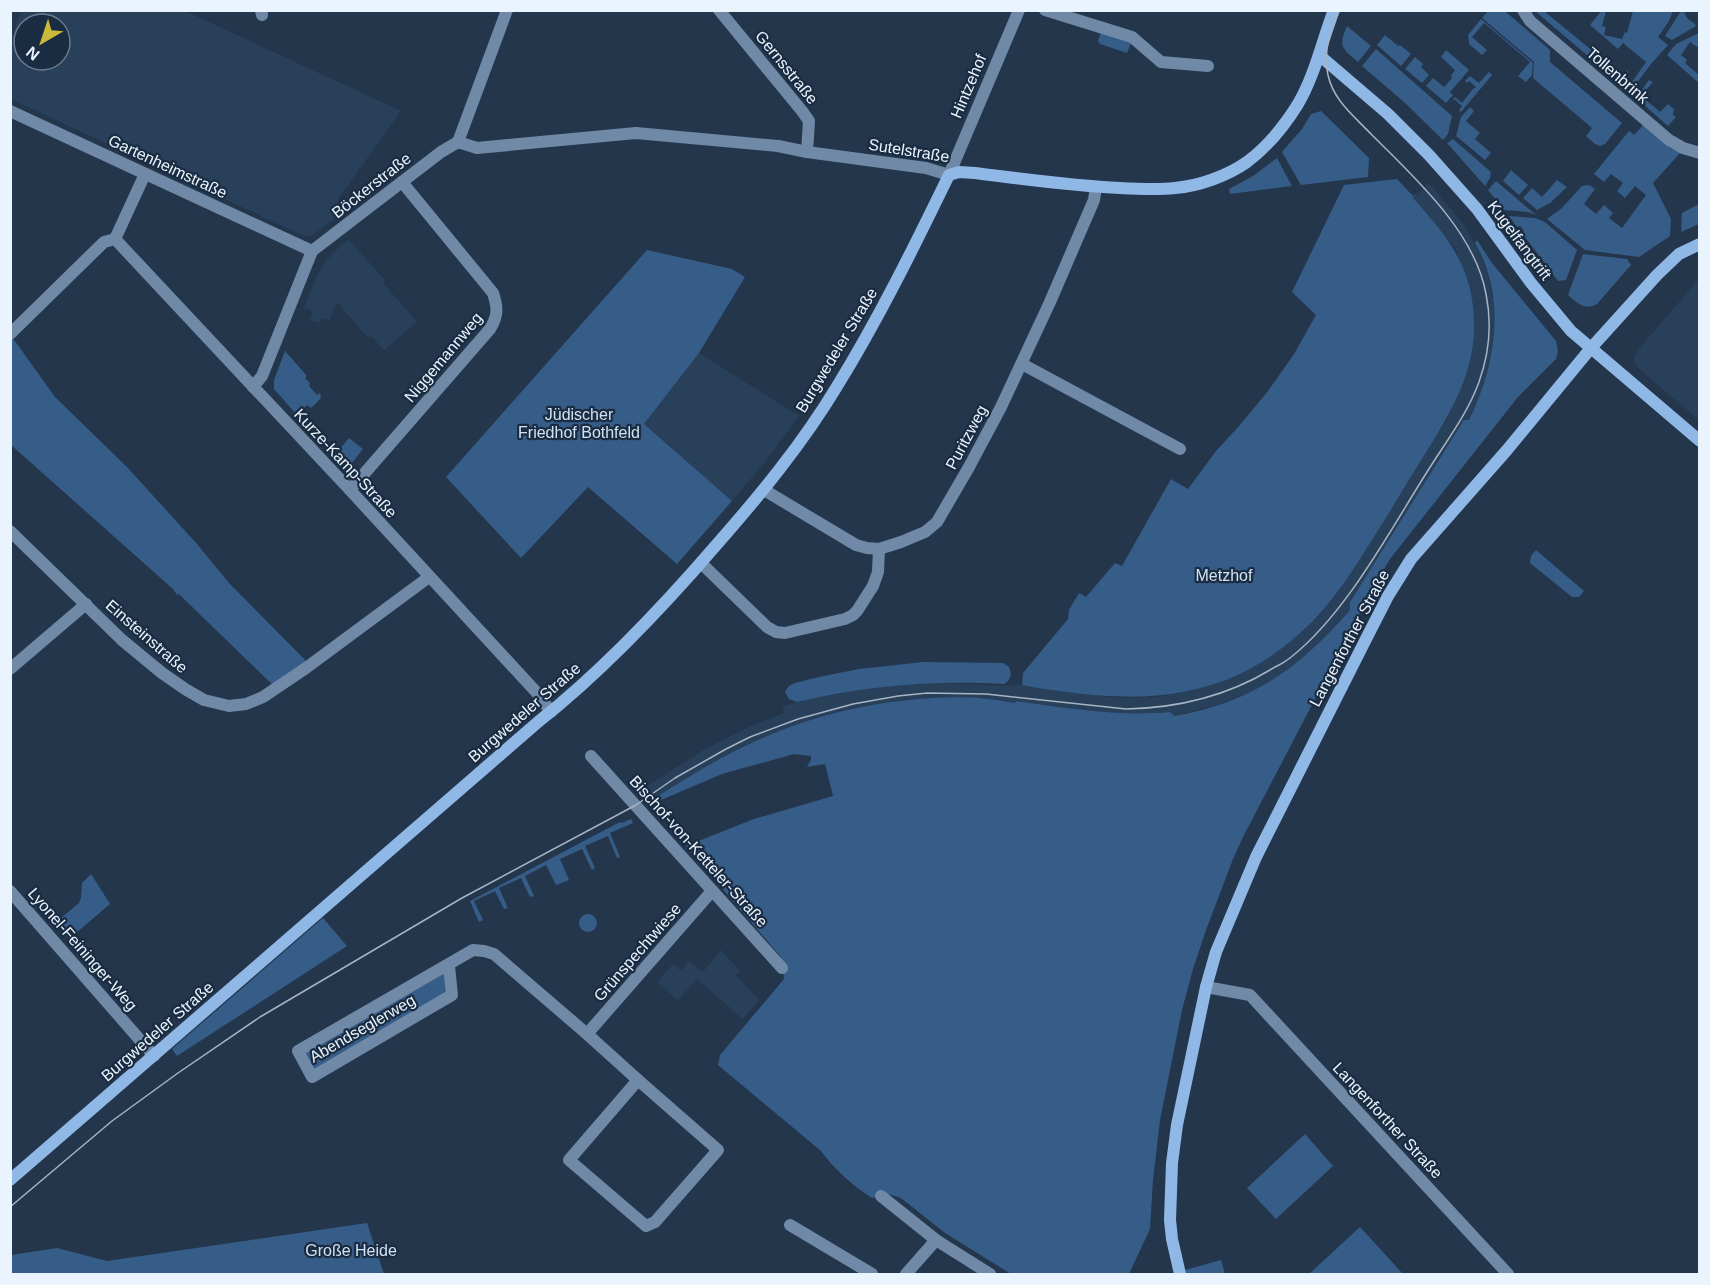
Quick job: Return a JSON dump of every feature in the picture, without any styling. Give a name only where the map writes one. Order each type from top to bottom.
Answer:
[{"type":"main road","name":"Sutelstraße","points":[[949,175],[959,172],[975,173],[1096,187],[1144,189],[1174,188],[1216,178],[1246,162],[1270,141],[1298,104],[1319,55],[1334,10]]},
{"type":"main road","name":"Kugelfangtrift","points":[[1319,55],[1388,114],[1429,155],[1482,215],[1551,309],[1571,331],[1700,441]]},
{"type":"main road","name":"Burgwedeler Straße","points":[[10,1180],[551,712],[605,663],[662,606],[764,490],[792,455],[837,388],[887,298],[949,175]]},
{"type":"main road","name":"Langenforther Straße","points":[[1177,1274],[1170,1220],[1172,1163],[1177,1125],[1206,987],[1216,952],[1256,857],[1383,604],[1411,559],[1507,450],[1591,348],[1668,264],[1679,254],[1700,244]]},
{"type":"street","points":[[458,142],[507,10]]},
{"type":"street","name":"Gernsstraße","points":[[719,10],[809,121],[807,152]]},
{"type":"street","name":"Hintzehof","points":[[949,175],[1019,10]]},
{"type":"street","points":[[1045,10],[1132,37],[1161,62],[1208,66]]},
{"type":"street","name":"Tollenbrink","points":[[1523,10],[1530,21],[1669,140],[1683,148],[1700,153]]},
{"type":"street","name":"Gartenheimstraße","points":[[10,111],[312,251]]},
{"type":"street","name":"Sutelstraße","points":[[458,142],[477,148],[636,133],[778,146],[926,168],[949,175]]},
{"type":"street","name":"Böckerstraße","points":[[312,251],[441,152],[458,142]]},
{"type":"street","points":[[10,334],[104,242],[115,238],[146,174]]},
{"type":"street","name":"Niggemannweg","points":[[350,490],[490,329],[496,318],[498,306],[493,293],[402,182]]},
{"type":"street","name":"Puritzweg","points":[[879,549],[926,532],[937,522],[969,467],[1022,364],[1090,210],[1096,187]]},
{"type":"street","name":"Kurze-Kamp-Straße","points":[[115,238],[538,694],[551,712]]},
{"type":"street","points":[[253,387],[262,376],[312,251]]},
{"type":"street","points":[[1022,364],[1180,449]]},
{"type":"street","points":[[701,563],[767,627],[776,632],[785,633],[845,619],[853,615],[873,586],[878,572],[879,549],[856,545],[764,490]]},
{"type":"street","name":"Einsteinstraße","points":[[10,531],[122,640],[177,684],[204,700],[229,706],[246,704],[263,697],[429,577]]},
{"type":"street","points":[[10,669],[86,604]]},
{"type":"street","name":"Bischof-von-Ketteler-Straße","points":[[591,756],[782,968]]},
{"type":"street","name":"Lyonel-Feininger-Weg","points":[[10,891],[154,1056]]},
{"type":"street","name":"Grünspechtwiese","points":[[587,1034],[712,891]]},
{"type":"street","name":"Abendseglerweg","points":[[449,966],[452,995],[312,1077],[298,1051],[474,950],[494,954],[587,1034],[718,1150],[655,1222],[646,1226],[569,1160],[638,1080]]},
{"type":"street","name":"Langenforther Straße","points":[[1206,987],[1250,995],[1508,1275]]},
{"type":"street","points":[[881,1196],[936,1240],[990,1275]]},
{"type":"street","points":[[789,1225],[872,1275]]},
{"type":"street","points":[[906,1275],[936,1240]]},
{"type":"shaded area","points":[[21,11],[185,11],[401,111],[338,199],[350,206],[313,235],[304,236],[11,99],[12,37],[12,72],[72,72],[72,12]]},
{"type":"shaded area","points":[[1429,183],[1465,226],[1479,251],[1488,275],[1495,325],[1488,374],[1469,420],[1464,421],[1350,602],[1350,610],[1327,637],[1299,662],[1246,694],[1214,706],[1173,716],[1170,712],[1112,714],[977,698],[900,700],[807,722],[752,744],[689,776],[650,801],[640,791],[705,749],[784,713],[783,706],[813,698],[877,687],[942,683],[1015,686],[1015,684],[1120,698],[1154,697],[1191,691],[1215,684],[1242,673],[1281,649],[1321,613],[1337,593],[1448,417],[1468,367],[1474,329],[1468,280],[1455,248],[1413,198]]},
{"type":"shaded area","points":[[349,240],[385,280],[383,283],[417,322],[384,350],[371,336],[368,338],[338,303],[335,305],[330,320],[321,318],[319,323],[310,320],[313,312],[304,308],[325,262]]},
{"type":"shaded area","points":[[1699,279],[1699,420],[1637,367],[1634,360],[1637,351]]},
{"type":"shaded area","points":[[699,353],[799,416],[732,501],[644,424]]},
{"type":"shaded area","points":[[721,950],[740,971],[736,975],[759,1000],[743,1019],[697,979],[678,1000],[657,982],[673,964],[681,971],[689,961],[703,972]]},
{"type":"green space","points":[[1602,10],[1606,11],[1602,26],[1606,27],[1604,35],[1622,39],[1625,32],[1627,33],[1633,11],[1673,11],[1658,37],[1668,45],[1630,92],[1627,89],[1646,62],[1623,43],[1618,49],[1590,25]]},
{"type":"green space","points":[[1488,11],[1506,12],[1550,50],[1550,62],[1622,123],[1605,144],[1600,146],[1595,144],[1586,136],[1592,128],[1533,78],[1534,62],[1482,18]]},
{"type":"green space","points":[[1535,11],[1544,11],[1623,76],[1628,70],[1628,75],[1621,84]]},
{"type":"green space","points":[[1681,11],[1684,11],[1696,26],[1672,40],[1665,36]]},
{"type":"green space","points":[[1481,19],[1533,63],[1532,75],[1526,82],[1518,76],[1530,62],[1484,23],[1472,37],[1487,50],[1482,55],[1469,44],[1468,35]]},
{"type":"green space","points":[[1347,26],[1371,46],[1358,62],[1343,47]]},
{"type":"green space","points":[[1103,31],[1131,43],[1127,53],[1100,44],[1098,41]]},
{"type":"green space","points":[[1699,33],[1697,47],[1690,42],[1681,55],[1687,60],[1685,63],[1699,75],[1699,83],[1667,55],[1676,44]]},
{"type":"green space","points":[[1385,35],[1411,54],[1401,66],[1377,45]]},
{"type":"green space","points":[[1376,49],[1452,116],[1448,134],[1443,140],[1362,66]]},
{"type":"green space","points":[[1446,50],[1469,70],[1450,92],[1453,95],[1446,103],[1426,86],[1433,78],[1444,87],[1452,78],[1455,70],[1441,57]]},
{"type":"green space","points":[[1415,57],[1423,64],[1421,67],[1429,75],[1422,83],[1405,69]]},
{"type":"green space","points":[[1489,72],[1492,75],[1461,112],[1459,111],[1462,106],[1454,99],[1448,104],[1455,97],[1462,103],[1476,87],[1469,81],[1467,83],[1465,81],[1470,76],[1479,83]]},
{"type":"green space","points":[[1649,80],[1653,82],[1641,96],[1660,112],[1668,104],[1674,109],[1673,115],[1676,117],[1668,126],[1636,98]]},
{"type":"green space","points":[[1470,107],[1474,111],[1466,121],[1480,133],[1475,139],[1491,153],[1485,160],[1456,136],[1461,117]]},
{"type":"green space","points":[[1321,111],[1369,158],[1368,177],[1301,185],[1282,152],[1302,129],[1311,114]]},
{"type":"green space","points":[[1643,125],[1671,149],[1681,152],[1653,183],[1671,219],[1670,236],[1639,257],[1585,250],[1547,219],[1562,208],[1582,186],[1589,185],[1595,189],[1584,204],[1596,214],[1604,205],[1613,213],[1609,218],[1622,228],[1646,195],[1635,186],[1625,198],[1617,191],[1623,183],[1611,174],[1604,182],[1594,174],[1629,131],[1634,135]]},
{"type":"green space","points":[[1453,139],[1491,172],[1485,186],[1447,143]]},
{"type":"green space","points":[[1277,158],[1292,186],[1230,194],[1229,189],[1253,176]]},
{"type":"green space","points":[[1511,170],[1528,185],[1519,195],[1503,181]]},
{"type":"green space","name":"Metzhof","points":[[1397,179],[1413,196],[1417,193],[1413,198],[1439,228],[1458,257],[1470,290],[1473,309],[1473,348],[1464,381],[1449,413],[1360,560],[1342,585],[1313,621],[1288,644],[1250,669],[1219,683],[1176,693],[1133,697],[1089,695],[1022,685],[1023,673],[1068,619],[1069,610],[1079,593],[1086,597],[1115,563],[1122,566],[1171,479],[1188,489],[1216,451],[1268,391],[1294,354],[1316,315],[1292,292],[1344,185]]},
{"type":"green space","points":[[1557,180],[1567,187],[1550,203],[1537,210],[1523,198],[1532,188],[1542,197]]},
{"type":"green space","points":[[1496,181],[1536,215],[1504,210],[1488,190]]},
{"type":"green space","points":[[1699,204],[1699,224],[1681,232],[1682,213]]},
{"type":"green space","points":[[1509,216],[1535,218],[1545,222],[1577,250],[1566,280],[1558,281],[1522,233],[1524,231],[1520,226],[1517,227]]},
{"type":"green space","points":[[1477,240],[1492,263],[1556,341],[1558,351],[1556,359],[1518,397],[1390,559],[1243,837],[1206,930],[1182,1010],[1160,1120],[1150,1229],[1129,1274],[1011,1274],[945,1233],[901,1198],[888,1194],[872,1198],[851,1183],[821,1151],[718,1065],[720,1055],[784,979],[781,957],[686,846],[754,819],[833,796],[825,764],[807,767],[811,756],[794,754],[722,774],[654,803],[650,801],[714,762],[765,737],[808,721],[867,706],[897,701],[959,697],[1015,703],[1016,701],[1112,713],[1170,712],[1174,716],[1227,702],[1272,680],[1312,649],[1350,610],[1350,602],[1464,420],[1469,420],[1486,377],[1494,332],[1491,286],[1485,264],[1475,243]]},
{"type":"green space","name":"Jüdischer Friedhof Bothfeld","points":[[647,250],[732,269],[745,277],[699,353],[644,424],[732,501],[677,564],[588,487],[521,558],[446,477]]},
{"type":"green space","points":[[1583,254],[1627,259],[1631,265],[1597,304],[1589,307],[1578,303],[1568,295]]},
{"type":"green space","points":[[12,337],[55,397],[127,467],[229,583],[310,665],[276,688],[179,594],[177,595],[11,445],[10,339]]},
{"type":"green space","points":[[285,351],[307,376],[305,378],[310,383],[309,386],[317,395],[320,393],[321,398],[311,408],[307,405],[297,415],[274,389],[274,380]]},
{"type":"green space","points":[[349,438],[363,449],[352,463],[358,469],[351,473],[334,456]]},
{"type":"green space","points":[[1536,550],[1584,591],[1579,597],[1572,597],[1530,563],[1531,556]]},
{"type":"green space","points":[[923,662],[1003,663],[1009,667],[1010,677],[1004,684],[952,683],[874,688],[797,702],[789,699],[785,692],[795,683],[819,677],[859,669]]},
{"type":"green space","points":[[631,819],[633,823],[610,833],[620,857],[617,858],[608,836],[585,846],[595,868],[592,870],[582,849],[560,859],[569,880],[556,885],[546,865],[525,876],[534,896],[530,897],[521,878],[499,888],[508,908],[504,909],[495,891],[474,901],[483,920],[479,922],[470,901],[620,822]]},
{"type":"green space","points":[[91,874],[110,904],[69,939],[55,923],[79,903],[82,883]]},
{"type":"green space","points":[[584,914],[592,914],[597,919],[595,930],[584,932],[579,927],[579,919]]},
{"type":"green space","points":[[323,918],[347,946],[177,1056],[172,1049]]},
{"type":"green space","points":[[449,966],[452,995],[312,1077],[298,1051]]},
{"type":"green space","points":[[1305,1134],[1333,1166],[1276,1219],[1247,1188]]},
{"type":"green space","name":"Große Heide","points":[[367,1223],[384,1274],[11,1274],[11,1255],[57,1248],[107,1261]]},
{"type":"green space","points":[[1360,1227],[1403,1274],[1309,1274]]},
{"type":"green space","points":[[1221,1260],[1225,1274],[1186,1274],[1185,1270]]},
{"type":"tram line","points":[[10,1207],[112,1121],[260,1017],[462,898],[636,805],[675,778],[750,737],[798,719],[853,704],[927,693],[986,694],[1126,709],[1164,706],[1218,694],[1288,660],[1330,619],[1348,596],[1382,546],[1462,417],[1479,382],[1487,349],[1489,327],[1486,294],[1480,271],[1470,249],[1441,207],[1352,115],[1331,84],[1326,59],[1330,34],[1338,10]]}]
